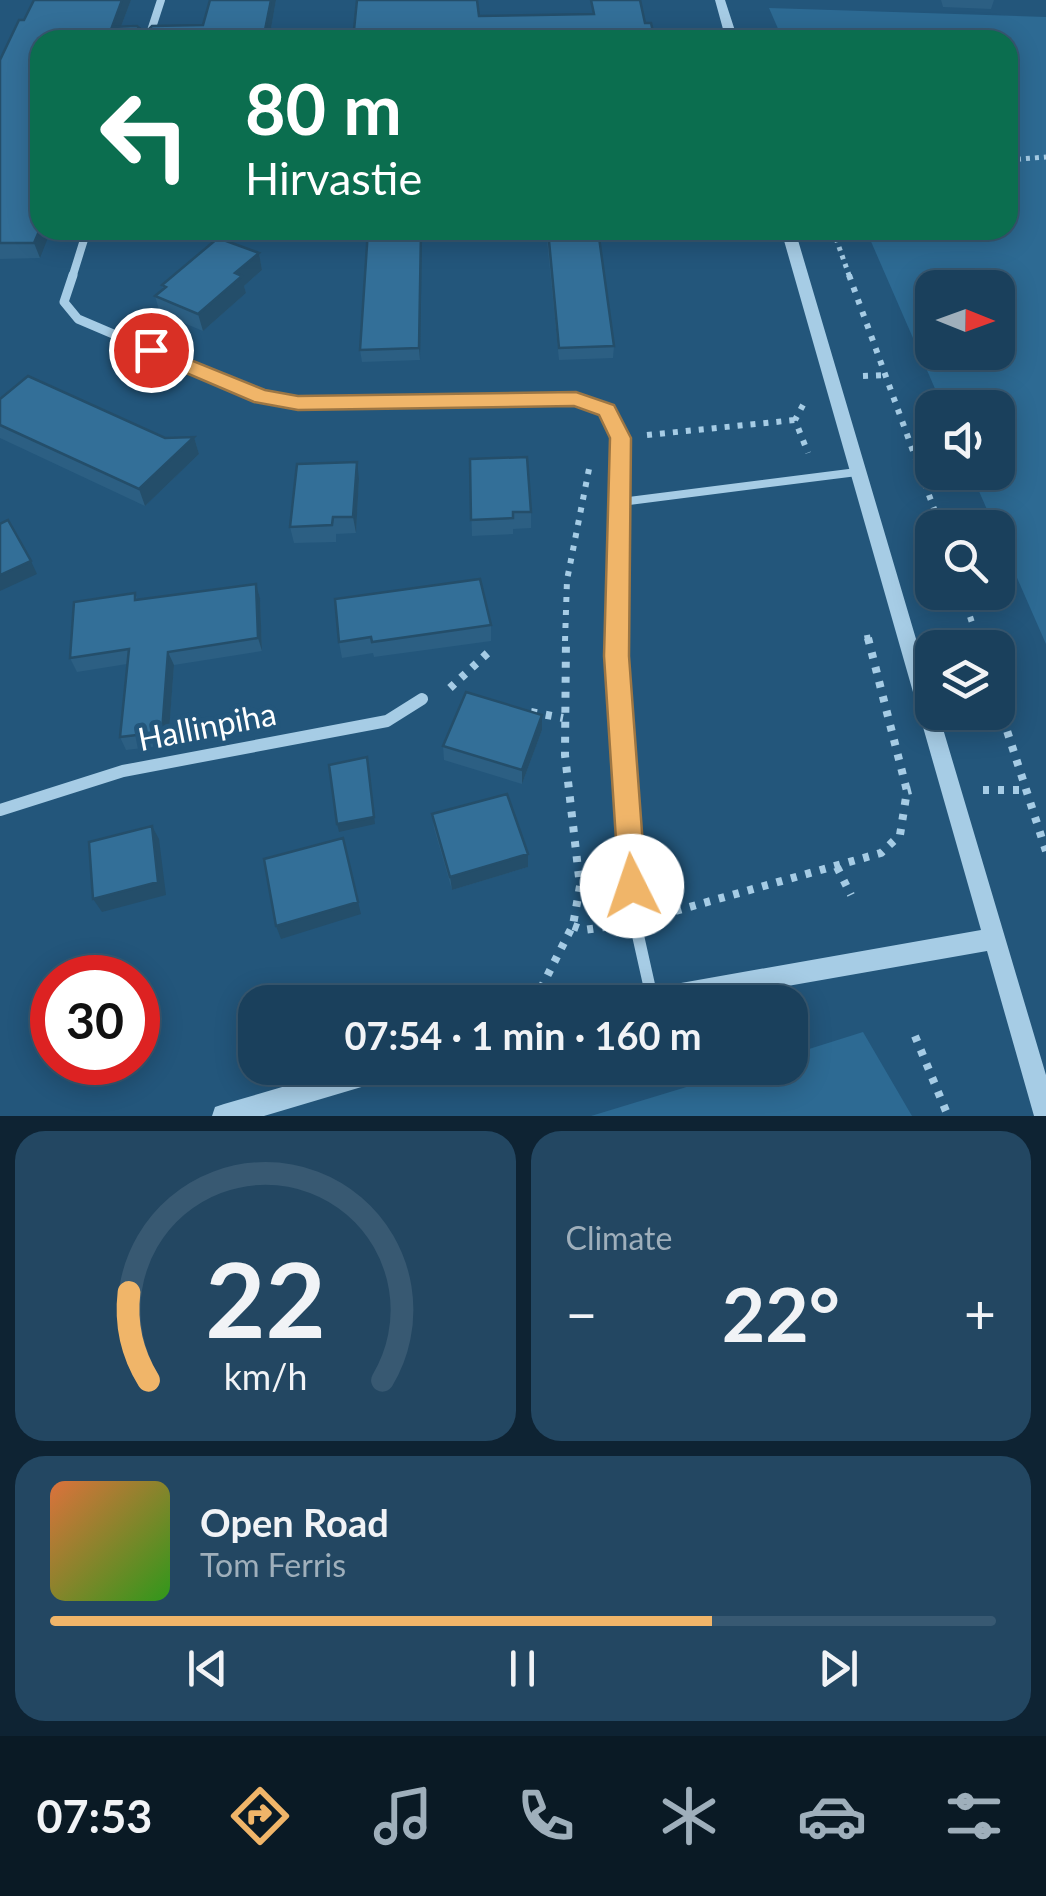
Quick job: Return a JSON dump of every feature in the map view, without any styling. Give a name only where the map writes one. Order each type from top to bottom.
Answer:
[{"type":"street","points":[[151,30],[161,0]]},
{"type":"street","points":[[720,0],[729,30]]},
{"type":"street","points":[[84,240],[64,302],[78,320],[261,397],[298,403],[576,399],[607,410],[621,438],[616,656],[642,985]]},
{"type":"street","points":[[791,240],[1046,1116]]},
{"type":"street","name":"Hallinpiha","points":[[0,810],[124,771],[386,721],[422,699]]},
{"type":"street","points":[[734,985],[993,939]]},
{"type":"street","points":[[224,1116],[328,1085]]},
{"type":"lane","points":[[621,502],[857,472]]},
{"type":"path","points":[[1018,159],[1046,157]]},
{"type":"path","points":[[837,240],[934,510]]},
{"type":"path","points":[[459,699],[442,696],[492,649]]},
{"type":"path","points":[[512,709],[564,718]]},
{"type":"path","points":[[1007,730],[1046,851]]},
{"type":"path","points":[[573,926],[584,930],[635,922],[881,852],[900,835],[907,790],[1027,790]]},
{"type":"path","points":[[837,867],[851,896]]},
{"type":"path","points":[[915,1036],[948,1116]]},
{"type":"shaded area","points":[[769,8],[1046,17],[1046,644],[1015,573],[1015,510],[987,510],[978,490],[1015,490],[1015,390],[936,390],[927,370],[1015,370],[1015,270],[915,270],[915,343],[870,240],[1018,240],[1018,30],[779,30]]},
{"type":"shaded area","points":[[863,1032],[912,1116],[591,1116],[693,1085],[808,1085],[808,1049]]},
{"type":"building","points":[[34,0],[122,0],[112,27],[137,26],[142,30],[30,30],[30,240],[35,240],[0,243],[0,60],[19,20],[24,20]]},
{"type":"building","points":[[210,0],[271,0],[265,30],[148,30],[152,26],[203,25]]},
{"type":"building","points":[[357,0],[477,0],[479,16],[594,14],[591,0],[640,0],[645,23],[651,23],[653,30],[354,30]]},
{"type":"building","points":[[216,240],[259,253],[235,273],[242,276],[198,314],[155,296],[166,287],[162,285]]},
{"type":"building","points":[[367,240],[421,240],[419,348],[360,350]]},
{"type":"building","points":[[549,240],[599,240],[614,346],[559,348]]},
{"type":"building","points":[[28,376],[165,438],[194,437],[139,489],[0,425],[0,399]]},
{"type":"building","points":[[527,457],[531,512],[513,512],[513,518],[471,520],[470,459]]},
{"type":"building","points":[[357,462],[353,517],[333,517],[332,525],[290,527],[297,464]]},
{"type":"building","points":[[8,520],[31,561],[0,575],[0,524]]},
{"type":"building","points":[[480,579],[491,625],[372,642],[371,637],[339,642],[335,599]]},
{"type":"building","points":[[256,584],[258,638],[168,652],[162,732],[120,737],[129,649],[70,658],[74,602],[135,593],[135,600]]},
{"type":"building","points":[[466,692],[542,715],[522,770],[443,746]]},
{"type":"building","points":[[367,757],[374,817],[337,824],[329,765]]},
{"type":"building","points":[[507,794],[528,854],[450,877],[432,814]]},
{"type":"building","points":[[152,826],[158,882],[93,899],[89,842]]},
{"type":"building","points":[[343,838],[358,902],[276,926],[264,859]]},
{"type":"route","points":[[151,350],[261,397],[298,403],[576,399],[607,410],[621,438],[616,656],[632,886]]}]
